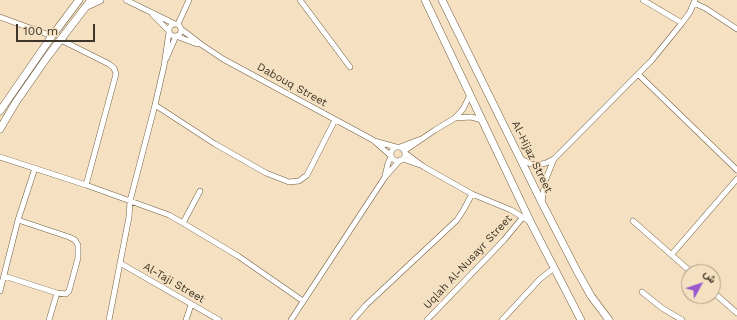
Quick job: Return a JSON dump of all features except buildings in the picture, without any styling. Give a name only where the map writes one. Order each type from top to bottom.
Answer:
[{"type":"main road","points":[[0,111],[79,0]]},
{"type":"main road","points":[[0,128],[23,92],[91,0]]},
{"type":"main road","points":[[85,8],[100,0]]},
{"type":"main road","points":[[425,0],[531,223],[581,320]]},
{"type":"main road","name":"Al-Hijaz Street","points":[[442,0],[520,159],[591,296],[609,320]]},
{"type":"street","name":"Dabouq Street","points":[[126,0],[178,25],[202,45],[262,81],[373,140],[398,147]]},
{"type":"street","points":[[164,66],[176,36],[181,32],[178,25],[189,0]]},
{"type":"street","points":[[643,0],[682,23]]},
{"type":"street","points":[[302,1],[350,67]]},
{"type":"street","points":[[520,159],[537,165],[546,163],[554,158],[639,75],[682,23],[695,1],[737,29]]},
{"type":"street","name":"Dabouq Street","points":[[149,12],[169,32]]},
{"type":"street","points":[[0,17],[52,36]]},
{"type":"street","points":[[108,320],[129,217],[130,201],[164,66],[170,26],[178,25]]},
{"type":"street","points":[[169,32],[171,35],[176,36]]},
{"type":"street","name":"Dabouq Street","points":[[176,36],[202,45]]},
{"type":"street","points":[[61,40],[109,64],[114,68],[116,74],[86,184]]},
{"type":"street","points":[[639,75],[737,170]]},
{"type":"street","points":[[385,177],[391,156],[391,150],[422,138],[455,118],[463,109],[470,95]]},
{"type":"street","points":[[155,105],[215,144],[266,173],[289,182],[299,181],[307,175],[335,120]]},
{"type":"street","points":[[455,118],[471,117],[482,120]]},
{"type":"street","points":[[291,320],[385,177],[401,160],[405,152],[422,138]]},
{"type":"street","name":"Dabouq Street","points":[[373,140],[391,156]]},
{"type":"street","points":[[398,147],[424,167],[472,194],[495,203],[523,217],[531,223]]},
{"type":"street","points":[[391,156],[394,160],[401,160],[424,167]]},
{"type":"street","points":[[0,157],[86,184],[183,222],[238,256],[303,301]]},
{"type":"street","points":[[542,202],[545,181],[554,158]]},
{"type":"street","points":[[0,291],[18,220],[35,168]]},
{"type":"street","points":[[672,254],[737,179]]},
{"type":"street","points":[[183,222],[200,190]]},
{"type":"street","points":[[353,320],[366,305],[457,220],[472,194]]},
{"type":"street","name":"Uqlah Al-Nusayr Street","points":[[427,320],[504,240],[523,217]]},
{"type":"street","points":[[4,276],[57,293],[66,294],[69,291],[78,258],[78,245],[75,240],[18,220]]},
{"type":"street","points":[[633,221],[683,264]]},
{"type":"street","name":"Al-Taji Street","points":[[120,263],[219,320]]},
{"type":"street","points":[[502,320],[540,279],[554,268]]},
{"type":"street","points":[[642,292],[662,308],[682,320]]},
{"type":"street","points":[[49,320],[57,293]]},
{"type":"street","points":[[721,299],[737,313]]},
{"type":"street","points":[[186,320],[191,305]]},
{"type":"street","points":[[507,314],[509,320]]}]
